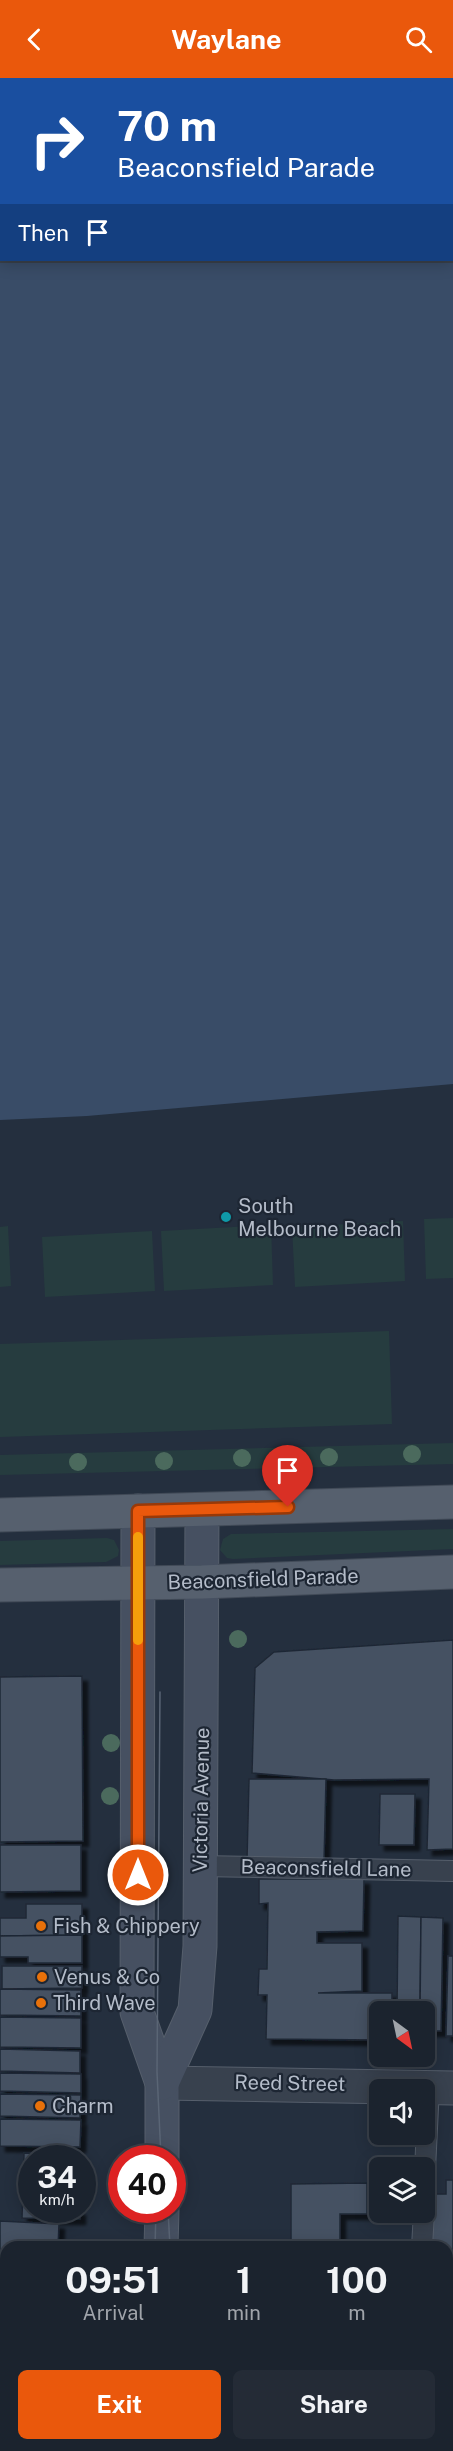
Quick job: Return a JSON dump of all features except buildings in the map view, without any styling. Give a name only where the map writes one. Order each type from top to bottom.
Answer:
[{"type":"main road","points":[[0,1515],[453,1502]]},
{"type":"main road","name":"Beaconsfield Parade","points":[[0,1585],[202,1582],[453,1572]]},
{"type":"street","name":"Victoria Avenue","points":[[162,2083],[195,2010],[200,1946],[202,1510]]},
{"type":"street","name":"Victoria Avenue","points":[[138,1511],[137,2012],[162,2083],[162,2145]]},
{"type":"street","name":"Reed Street","points":[[162,2083],[441,2087]]},
{"type":"street","points":[[161,2241],[162,2223]]},
{"type":"lane","name":"Beaconsfield Lane","points":[[200,1866],[453,1871]]},
{"type":"lane","points":[[429,2157],[441,2087]]},
{"type":"lane","points":[[422,2241],[423,2223]]},
{"type":"green space","points":[[453,1218],[453,1278],[426,1279],[424,1219]]},
{"type":"green space","points":[[403,1221],[405,1281],[295,1287],[292,1227]]},
{"type":"green space","points":[[271,1225],[273,1285],[164,1291],[161,1231]]},
{"type":"green space","points":[[8,1226],[11,1286],[0,1287],[0,1227]]},
{"type":"green space","points":[[152,1231],[155,1291],[45,1297],[42,1237]]},
{"type":"green space","points":[[389,1331],[392,1424],[0,1437],[0,1344]]},
{"type":"green space","points":[[453,1443],[453,1464],[0,1475],[0,1455]]},
{"type":"green space","points":[[453,1529],[453,1549],[233,1559],[227,1558],[220,1550],[223,1539],[231,1534]]},
{"type":"green space","points":[[107,1538],[114,1540],[119,1550],[118,1556],[106,1562],[0,1565],[0,1541]]},
{"type":"water","points":[[0,261],[453,261],[453,1084],[87,1116],[0,1120]]},
{"type":"tram line","points":[[160,1692],[157,2072],[160,2145]]},
{"type":"tram line","points":[[155,2241],[156,2223]]},
{"type":"tram line","points":[[169,2223],[170,2241]]},
{"type":"slow traffic","points":[[138,1537],[138,1640]]},
{"type":"place","name":"South Melbourne Beach","points":[[226,1217]]},
{"type":"place","name":"Fish & Chippery","points":[[41,1926]]},
{"type":"place","name":"Venus & Co","points":[[42,1977]]},
{"type":"place","name":"Third Wave","points":[[41,2003]]},
{"type":"place","name":"Charm","points":[[40,2106]]},
{"type":"route","points":[[138,1875],[138,1511],[288,1507]]}]
